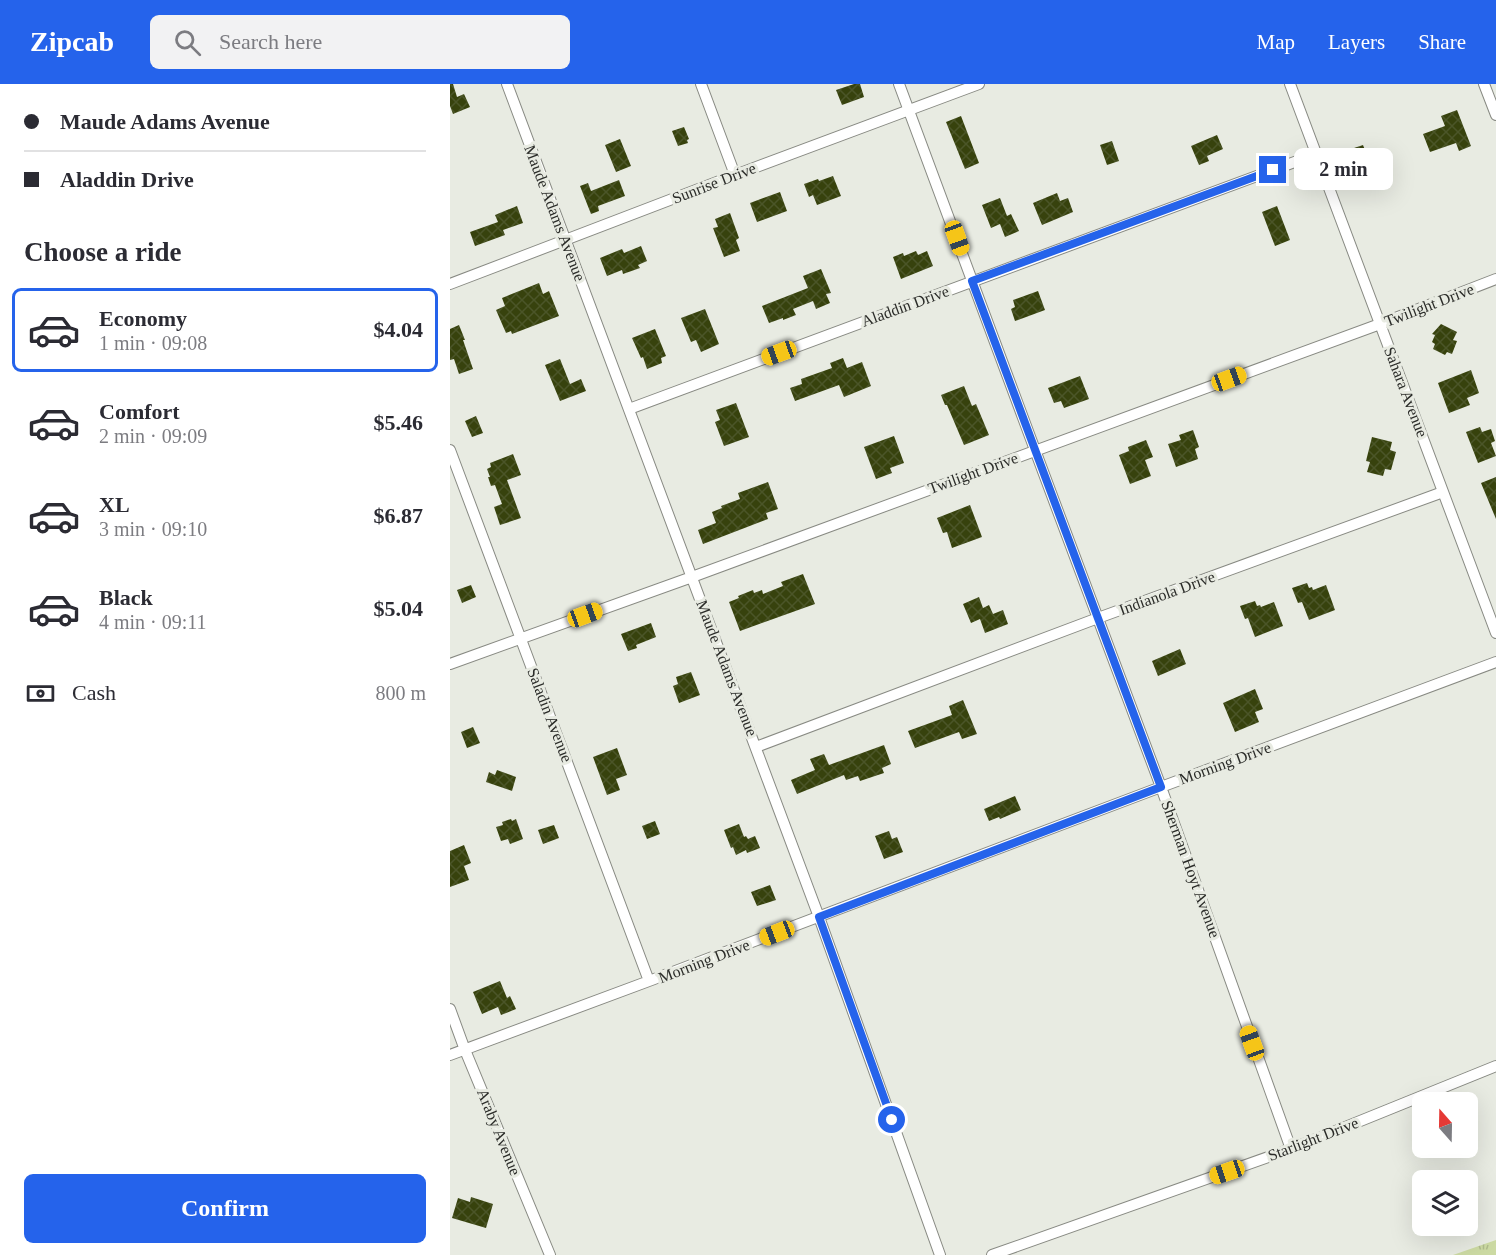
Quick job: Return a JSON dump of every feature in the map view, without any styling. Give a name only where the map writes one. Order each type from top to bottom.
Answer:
[{"type":"street","name":"Maude Adams Avenue","points":[[507,84],[819,917],[940,1255]]},
{"type":"street","points":[[701,84],[735,175]]},
{"type":"street","name":"Sherman Hoyt Avenue","points":[[899,84],[1161,787],[1291,1149]]},
{"type":"street","name":"Sunrise Drive","points":[[450,284],[979,84]]},
{"type":"street","name":"Sahara Avenue","points":[[1290,84],[1496,633]]},
{"type":"street","points":[[1484,84],[1496,115]]},
{"type":"street","name":"Aladdin Drive","points":[[629,409],[1316,154]]},
{"type":"street","name":"Twilight Drive","points":[[450,664],[1380,324],[1496,279]]},
{"type":"street","name":"Saladin Avenue","points":[[450,450],[649,981]]},
{"type":"street","name":"Indianola Drive","points":[[756,747],[1098,618],[1443,492]]},
{"type":"street","name":"Morning Drive","points":[[450,1056],[1496,662]]},
{"type":"street","name":"Araby Avenue","points":[[450,1009],[549,1255]]},
{"type":"street","name":"Starlight Drive","points":[[992,1255],[1291,1149],[1496,1066]]},
{"type":"green space","points":[[1496,1240],[1496,1255],[1453,1255]]},
{"type":"building","points":[[450,84],[453,84],[457,97],[464,94],[470,107],[453,114],[450,106]]},
{"type":"building","points":[[860,84],[864,97],[842,105],[836,90]]},
{"type":"building","points":[[1457,110],[1471,146],[1459,151],[1456,143],[1430,152],[1423,134],[1445,126],[1441,116]]},
{"type":"building","points":[[961,116],[979,163],[965,169],[946,122]]},
{"type":"building","points":[[684,127],[689,139],[688,143],[678,146],[672,131]]},
{"type":"building","points":[[1217,135],[1223,149],[1207,156],[1209,161],[1199,165],[1191,146]]},
{"type":"building","points":[[620,139],[631,166],[616,172],[605,145]]},
{"type":"building","points":[[1112,141],[1119,161],[1107,165],[1100,145]]},
{"type":"building","points":[[1363,145],[1372,168],[1366,170],[1370,180],[1357,185],[1348,150]]},
{"type":"building","points":[[833,176],[841,196],[817,205],[813,195],[809,197],[804,184]]},
{"type":"building","points":[[619,180],[625,196],[598,206],[599,211],[591,214],[580,186],[588,183],[591,191]]},
{"type":"building","points":[[780,192],[787,211],[757,222],[750,203]]},
{"type":"building","points":[[1057,193],[1060,201],[1068,198],[1073,212],[1042,225],[1033,203]]},
{"type":"building","points":[[1000,198],[1007,216],[1011,214],[1019,231],[1005,237],[1000,224],[991,228],[982,205]]},
{"type":"building","points":[[517,206],[523,223],[503,230],[505,235],[475,246],[470,232],[498,222],[495,215]]},
{"type":"building","points":[[1277,206],[1290,240],[1275,246],[1262,212]]},
{"type":"building","points":[[730,213],[739,238],[736,240],[740,251],[724,257],[713,228],[718,227],[715,219]]},
{"type":"building","points":[[641,246],[647,261],[638,265],[640,268],[623,274],[622,270],[607,276],[600,258],[622,249],[624,253]]},
{"type":"building","points":[[916,251],[918,255],[927,251],[933,266],[901,279],[893,257],[903,253],[904,256]]},
{"type":"building","points":[[821,269],[831,293],[826,294],[830,303],[816,309],[813,301],[793,309],[796,315],[769,323],[762,306],[808,288],[803,276]]},
{"type":"building","points":[[539,283],[543,294],[549,291],[559,316],[512,334],[511,331],[506,333],[496,310],[505,306],[502,298]]},
{"type":"building","points":[[1038,291],[1045,310],[1015,321],[1011,309],[1015,307],[1013,300]]},
{"type":"building","points":[[705,309],[719,344],[701,352],[696,340],[691,342],[681,318]]},
{"type":"building","points":[[1441,324],[1457,332],[1453,340],[1457,341],[1452,354],[1447,352],[1445,355],[1433,349],[1435,344],[1432,342],[1435,335],[1432,334]]},
{"type":"building","points":[[459,325],[473,369],[459,374],[454,359],[450,360],[450,329]]},
{"type":"building","points":[[655,329],[666,356],[661,358],[662,363],[647,369],[632,338]]},
{"type":"building","points":[[843,358],[847,368],[862,362],[871,386],[844,397],[839,385],[795,401],[790,388],[802,384],[801,379],[832,368],[830,363]]},
{"type":"building","points":[[560,359],[570,384],[581,379],[586,391],[560,401],[545,365]]},
{"type":"building","points":[[1471,370],[1479,393],[1467,398],[1470,405],[1449,413],[1438,383]]},
{"type":"building","points":[[1080,376],[1089,399],[1064,408],[1061,401],[1054,403],[1048,388]]},
{"type":"building","points":[[964,386],[972,406],[976,404],[989,435],[964,445],[941,395]]},
{"type":"building","points":[[736,403],[749,437],[724,446],[715,422],[720,420],[716,410]]},
{"type":"building","points":[[476,416],[483,433],[472,437],[465,421]]},
{"type":"building","points":[[1480,427],[1482,432],[1491,429],[1495,441],[1491,443],[1496,456],[1478,463],[1466,432]]},
{"type":"building","points":[[1193,430],[1199,447],[1195,449],[1198,459],[1176,467],[1168,444],[1181,440],[1179,435]]},
{"type":"building","points":[[894,436],[904,463],[890,468],[892,473],[876,479],[864,447]]},
{"type":"building","points":[[1372,437],[1392,442],[1390,450],[1396,452],[1391,470],[1385,469],[1383,476],[1367,472],[1370,462],[1366,461]]},
{"type":"building","points":[[1146,440],[1153,457],[1145,460],[1151,476],[1130,484],[1119,455],[1129,451],[1128,447]]},
{"type":"building","points":[[513,454],[521,475],[507,480],[521,518],[500,525],[494,507],[502,504],[495,485],[491,486],[487,469],[491,467],[490,463]]},
{"type":"building","points":[[1496,477],[1496,519],[1481,483]]},
{"type":"building","points":[[768,482],[778,509],[766,513],[768,519],[703,544],[698,530],[716,523],[712,512],[740,499],[738,493]]},
{"type":"building","points":[[970,505],[982,537],[952,548],[947,532],[943,533],[937,518]]},
{"type":"building","points":[[803,574],[815,604],[740,631],[729,602],[753,590],[754,593],[762,590],[763,594],[783,586],[781,582]]},
{"type":"building","points":[[1307,583],[1313,590],[1326,585],[1335,610],[1309,620],[1302,602],[1298,603],[1292,588]]},
{"type":"building","points":[[471,585],[476,597],[462,603],[457,590]]},
{"type":"building","points":[[979,597],[983,608],[989,605],[993,614],[1003,610],[1008,624],[985,633],[980,619],[971,623],[963,604]]},
{"type":"building","points":[[1255,601],[1257,606],[1261,607],[1274,602],[1283,626],[1255,637],[1248,618],[1245,619],[1240,606]]},
{"type":"building","points":[[651,623],[656,637],[628,651],[621,634]]},
{"type":"building","points":[[1180,649],[1186,664],[1158,676],[1152,661]]},
{"type":"building","points":[[691,672],[700,695],[679,703],[673,686],[678,684],[676,677]]},
{"type":"building","points":[[1255,689],[1263,709],[1255,712],[1259,722],[1235,732],[1223,703]]},
{"type":"building","points":[[963,700],[977,734],[962,739],[959,732],[915,748],[908,731],[952,715],[949,706]]},
{"type":"building","points":[[473,727],[480,743],[467,748],[461,732]]},
{"type":"building","points":[[884,745],[891,764],[882,768],[884,773],[860,781],[858,776],[846,780],[844,775],[797,794],[791,780],[815,770],[810,759],[824,754],[829,765]]},
{"type":"building","points":[[617,748],[627,775],[616,779],[620,790],[607,795],[593,757]]},
{"type":"building","points":[[497,770],[516,777],[512,791],[486,782],[489,772],[495,775]]},
{"type":"building","points":[[1015,796],[1021,810],[989,821],[984,809]]},
{"type":"building","points":[[511,819],[512,821],[516,819],[523,839],[510,844],[508,839],[501,841],[496,827]]},
{"type":"building","points":[[655,821],[660,834],[647,839],[642,826]]},
{"type":"building","points":[[739,824],[744,837],[748,839],[755,836],[760,848],[747,853],[746,850],[736,855],[724,830]]},
{"type":"building","points":[[554,825],[559,838],[543,844],[538,830]]},
{"type":"building","points":[[889,831],[892,839],[897,837],[903,852],[884,859],[875,836]]},
{"type":"building","points":[[464,845],[471,863],[464,866],[469,880],[450,887],[450,851]]},
{"type":"building","points":[[770,885],[776,900],[757,906],[751,892]]},
{"type":"building","points":[[500,981],[507,998],[510,996],[516,1009],[501,1015],[498,1007],[482,1014],[473,992]]},
{"type":"building","points":[[471,1197],[493,1204],[486,1228],[452,1218],[458,1198],[470,1202]]},
{"type":"route","points":[[892,1120],[819,917],[1161,787],[972,281],[1273,170]]}]
